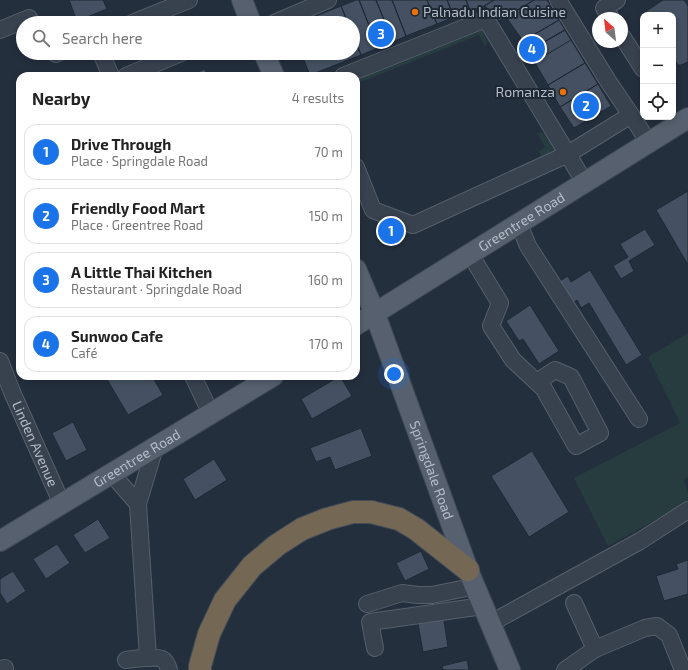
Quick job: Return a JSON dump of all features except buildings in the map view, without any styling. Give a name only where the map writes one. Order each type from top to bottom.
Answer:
[{"type":"highway","points":[[200,670],[209,634],[226,600],[252,566],[277,545],[302,529],[321,521],[353,512],[371,512],[399,519],[416,529],[472,578]]},
{"type":"main road","points":[[242,0],[248,16]]},
{"type":"main road","points":[[267,60],[272,72]]},
{"type":"main road","name":"Greentree Road","points":[[360,323],[649,143],[680,120]]},
{"type":"main road","name":"Springdale Road","points":[[360,279],[375,314],[472,578],[510,670]]},
{"type":"main road","name":"Greentree Road","points":[[0,541],[266,380]]},
{"type":"street","points":[[149,16],[189,0]]},
{"type":"street","points":[[290,16],[328,0]]},
{"type":"street","points":[[558,0],[608,81],[649,143]]},
{"type":"street","points":[[607,12],[604,8],[617,0]]},
{"type":"street","points":[[353,72],[486,19],[585,183]]},
{"type":"street","points":[[0,30],[16,24]]},
{"type":"street","points":[[628,45],[640,64]]},
{"type":"street","points":[[104,60],[109,72]]},
{"type":"street","points":[[136,72],[164,60]]},
{"type":"street","points":[[360,178],[372,210],[412,225],[568,154],[631,115]]},
{"type":"street","points":[[519,224],[528,246],[639,419]]},
{"type":"street","points":[[470,254],[500,303],[491,326],[513,360],[544,389],[576,446],[600,433],[571,377],[555,370],[537,382]]},
{"type":"street","name":"Linden Avenue","points":[[0,361],[12,392],[62,504]]},
{"type":"street","points":[[195,380],[211,414]]},
{"type":"street","points":[[148,658],[138,504],[155,448]]},
{"type":"street","points":[[112,474],[138,504]]},
{"type":"street","points":[[375,648],[370,622],[487,614],[640,541],[688,510]]},
{"type":"street","points":[[367,604],[402,593],[432,595],[472,578]]},
{"type":"street","points":[[574,602],[596,649]]},
{"type":"street","points":[[570,669],[596,649],[645,628],[657,626],[669,635],[683,670]]},
{"type":"street","points":[[126,660],[148,658],[163,659],[168,665],[169,670]]},
{"type":"green space","points":[[482,30],[487,42],[485,46],[479,35],[360,82],[360,78]]},
{"type":"green space","points":[[541,132],[550,140],[554,152],[542,160],[539,151],[545,147],[537,133]]},
{"type":"green space","points":[[688,333],[688,477],[684,479],[688,493],[688,502],[608,546],[574,478],[680,423],[648,357]]},
{"type":"place","name":"Palnadu Indian Cuisine","points":[[415,12]]},
{"type":"place","name":"A Little Thai Kitchen","points":[[381,34]]},
{"type":"place","name":"Sunwoo Cafe","points":[[532,49]]},
{"type":"place","name":"Romanza","points":[[563,92]]},
{"type":"place","name":"Friendly Food Mart","points":[[586,106]]},
{"type":"place","name":"Drive Through","points":[[391,231]]}]
